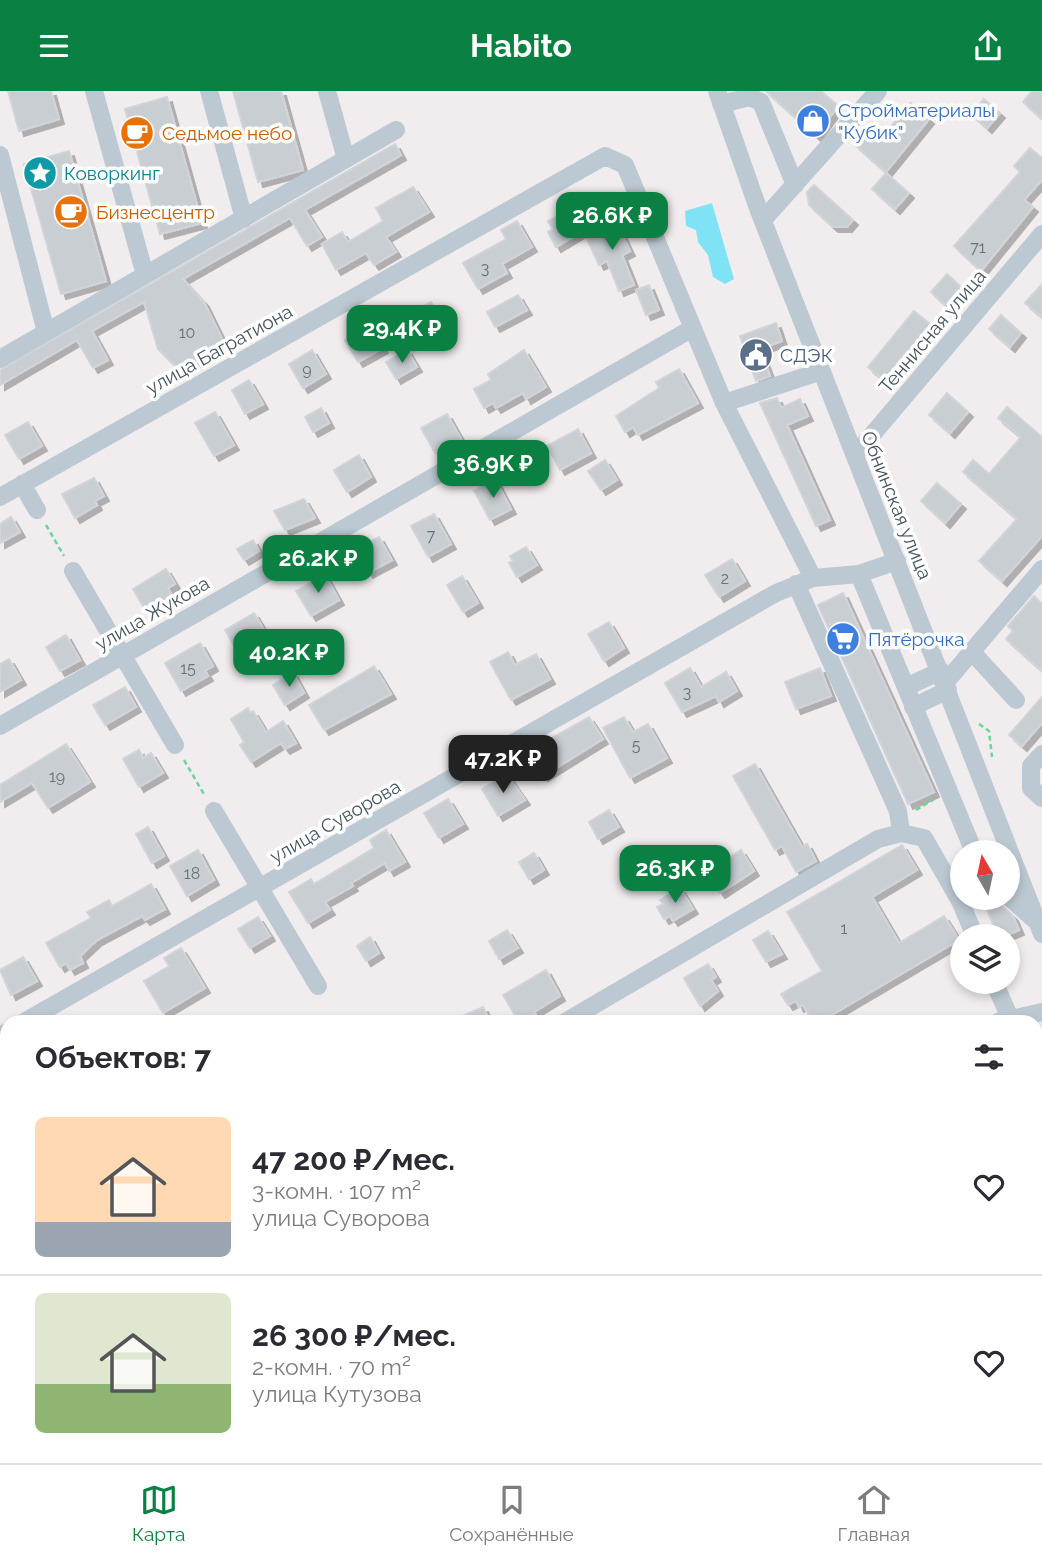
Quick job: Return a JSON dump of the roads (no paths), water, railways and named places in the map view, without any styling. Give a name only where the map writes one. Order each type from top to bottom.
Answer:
[{"type":"street","points":[[94,91],[145,275]]},
{"type":"street","points":[[209,91],[244,219]]},
{"type":"street","points":[[327,91],[346,159]]},
{"type":"street","points":[[763,221],[878,91]]},
{"type":"street","points":[[719,97],[750,97],[761,102],[795,185]]},
{"type":"street","name":"Обнинская улица","points":[[719,97],[763,221],[1038,914]]},
{"type":"street","points":[[0,359],[396,130]]},
{"type":"street","points":[[0,155],[46,332]]},
{"type":"street","name":"улица Багратиона","points":[[0,497],[605,156],[625,165],[691,329]]},
{"type":"street","name":"Теннисная улица","points":[[855,455],[1042,234]]},
{"type":"street","points":[[691,329],[804,581],[898,811],[901,833]]},
{"type":"street","name":"улица Жукова","points":[[0,726],[691,329]]},
{"type":"street","points":[[724,403],[822,371]]},
{"type":"street","points":[[22,484],[37,510]]},
{"type":"street","name":"улица Суворова","points":[[36,1015],[804,581],[859,574],[897,561]]},
{"type":"street","points":[[913,707],[945,681],[1042,569]]},
{"type":"street","points":[[73,571],[175,745]]},
{"type":"street","points":[[859,574],[969,840]]},
{"type":"street","points":[[972,652],[1016,700]]},
{"type":"street","points":[[906,687],[945,681]]},
{"type":"street","points":[[1042,754],[1031,766],[1031,788],[1042,798]]},
{"type":"street","points":[[214,811],[318,986]]},
{"type":"street","points":[[577,1015],[878,839],[901,833],[924,838],[960,901],[970,924]]},
{"type":"street","points":[[1020,903],[1038,914]]},
{"type":"street","points":[[997,994],[1003,1015]]},
{"type":"water","points":[[712,203],[734,279],[725,284],[713,277],[708,255],[698,242],[696,230],[686,226],[685,211]]},
{"type":"place","name":"Стройматериалы \"Кубик\"","points":[[813,121]]},
{"type":"place","name":"Седьмое небо","points":[[137,133]]},
{"type":"place","name":"Коворкинг","points":[[40,173]]},
{"type":"place","name":"Бизнесцентр","points":[[71,212]]},
{"type":"place","name":"СДЭК","points":[[756,355]]},
{"type":"place","name":"Пятёрочка","points":[[843,639]]}]
